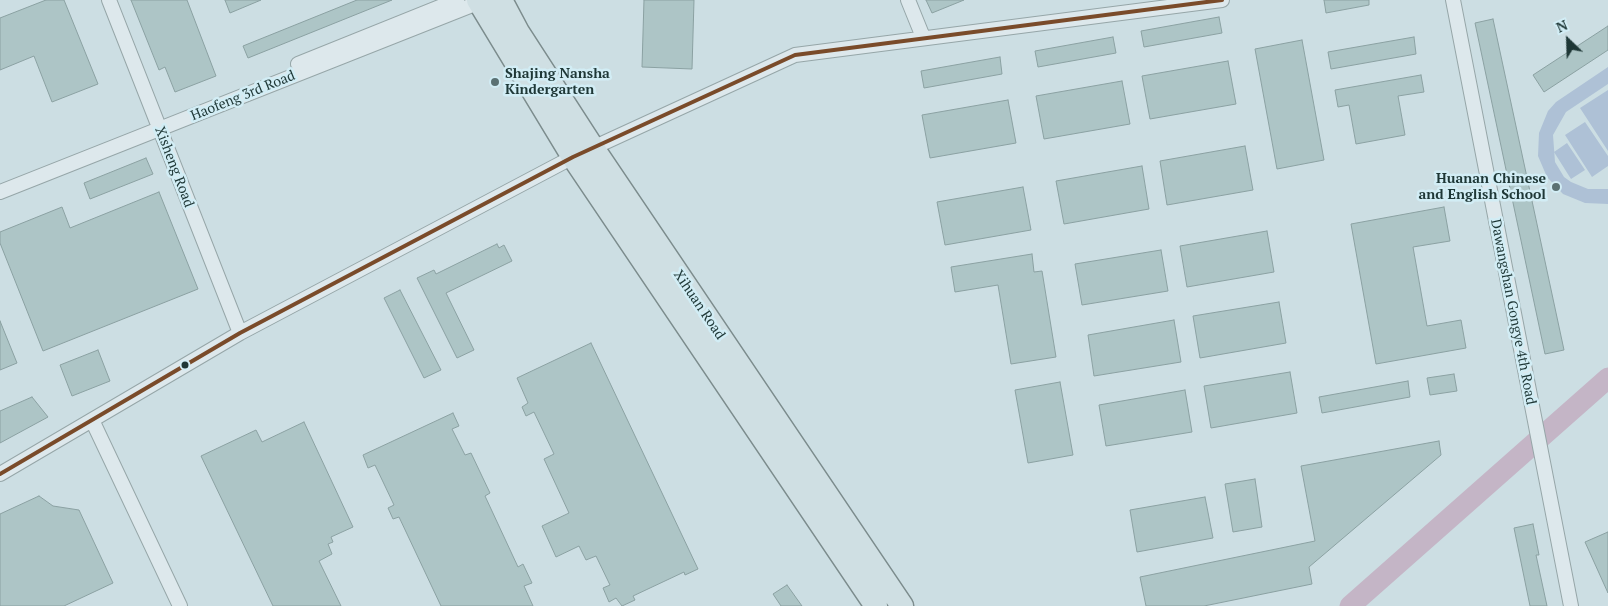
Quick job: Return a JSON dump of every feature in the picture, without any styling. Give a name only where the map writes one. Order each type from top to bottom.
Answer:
[{"type":"main road","name":"Xihuan Road","points":[[501,0],[583,152],[876,606]]},
{"type":"main road","name":"Xihuan Road","points":[[481,1],[583,152],[902,606]]},
{"type":"street","name":"Xisheng Road","points":[[109,0],[240,333]]},
{"type":"street","name":"Haofeng 3rd Road","points":[[0,192],[457,0]]},
{"type":"street","points":[[908,0],[923,37]]},
{"type":"street","points":[[0,474],[240,333],[583,152],[795,55],[923,37],[1222,0]]},
{"type":"street","name":"Dawangshan Gongye 4th Road","points":[[1452,0],[1571,606]]},
{"type":"street","name":"Haofeng 3rd Road","points":[[0,183],[158,125],[481,1]]},
{"type":"street","points":[[92,420],[180,606]]},
{"type":"shaded area","points":[[1608,67],[1608,84],[1566,112],[1553,135],[1555,162],[1564,177],[1588,189],[1608,189],[1608,204],[1585,203],[1563,194],[1547,177],[1538,156],[1539,133],[1548,111],[1556,102]]},
{"type":"shaded area","points":[[1608,90],[1608,151],[1580,108]]},
{"type":"shaded area","points":[[1585,122],[1608,156],[1608,166],[1592,177],[1565,135]]},
{"type":"shaded area","points":[[1567,143],[1585,170],[1571,179],[1554,152]]},
{"type":"building","points":[[46,0],[64,0],[98,84],[52,102],[34,56],[0,70],[0,18]]},
{"type":"building","points":[[131,0],[187,0],[216,76],[175,92],[165,67],[159,70]]},
{"type":"building","points":[[225,0],[261,0],[230,13]]},
{"type":"building","points":[[357,0],[392,0],[248,58],[243,46]]},
{"type":"building","points":[[644,0],[694,0],[692,69],[642,67]]},
{"type":"building","points":[[926,0],[964,0],[932,13]]},
{"type":"building","points":[[1324,0],[1369,0],[1369,5],[1326,13]]},
{"type":"building","points":[[1219,17],[1222,33],[1144,47],[1141,31]]},
{"type":"building","points":[[1493,19],[1564,350],[1545,354],[1475,23]]},
{"type":"building","points":[[1608,26],[1608,50],[1544,92],[1533,75]]},
{"type":"building","points":[[1113,37],[1116,53],[1038,67],[1035,51]]},
{"type":"building","points":[[1414,37],[1416,54],[1331,69],[1328,52]]},
{"type":"building","points":[[1302,40],[1324,160],[1277,169],[1255,49]]},
{"type":"building","points":[[1000,57],[1002,74],[924,88],[921,71]]},
{"type":"building","points":[[1228,61],[1236,104],[1150,119],[1142,76]]},
{"type":"building","points":[[1421,75],[1424,92],[1398,96],[1405,135],[1356,144],[1349,105],[1338,107],[1335,90]]},
{"type":"building","points":[[1122,81],[1130,124],[1044,139],[1036,96]]},
{"type":"building","points":[[1008,100],[1016,143],[930,158],[922,115]]},
{"type":"building","points":[[1245,146],[1253,190],[1167,205],[1160,161]]},
{"type":"building","points":[[146,158],[153,174],[90,199],[84,183]]},
{"type":"building","points":[[1142,166],[1149,209],[1064,224],[1056,181]]},
{"type":"building","points":[[1023,187],[1031,230],[945,245],[937,202]]},
{"type":"building","points":[[159,192],[198,289],[43,351],[0,243],[0,232],[62,207],[70,228]]},
{"type":"building","points":[[1444,207],[1450,241],[1413,247],[1427,326],[1461,320],[1466,348],[1376,364],[1351,224]]},
{"type":"building","points":[[1267,231],[1274,272],[1187,287],[1180,246]]},
{"type":"building","points":[[497,244],[499,248],[504,245],[512,261],[446,293],[474,350],[457,358],[417,278],[434,270],[436,274]]},
{"type":"building","points":[[1161,250],[1168,291],[1082,305],[1075,264]]},
{"type":"building","points":[[1032,254],[1034,272],[1042,271],[1056,357],[1011,364],[998,285],[955,292],[951,267]]},
{"type":"building","points":[[400,290],[441,370],[424,378],[384,298]]},
{"type":"building","points":[[1279,302],[1286,343],[1200,358],[1193,316]]},
{"type":"building","points":[[1174,320],[1181,362],[1094,376],[1088,335]]},
{"type":"building","points":[[0,321],[17,363],[0,370]]},
{"type":"building","points":[[591,343],[698,569],[685,575],[684,572],[633,596],[635,600],[622,606],[616,598],[609,602],[603,588],[610,585],[596,556],[586,560],[579,546],[556,557],[542,526],[569,513],[544,459],[554,454],[534,412],[526,416],[522,407],[528,403],[517,378]]},
{"type":"building","points":[[98,350],[110,381],[72,396],[60,365]]},
{"type":"building","points":[[1290,372],[1297,413],[1211,428],[1204,386]]},
{"type":"building","points":[[1454,374],[1457,391],[1430,395],[1427,378]]},
{"type":"building","points":[[1408,381],[1410,397],[1322,413],[1319,397]]},
{"type":"building","points":[[1060,382],[1073,455],[1028,463],[1015,390]]},
{"type":"building","points":[[1185,390],[1192,432],[1106,446],[1099,405]]},
{"type":"building","points":[[32,397],[48,417],[0,443],[0,411]]},
{"type":"building","points":[[453,413],[459,426],[452,429],[465,455],[471,453],[490,493],[485,496],[518,567],[523,564],[532,583],[524,586],[533,606],[441,606],[399,517],[393,519],[388,508],[394,505],[375,465],[368,468],[363,455]]},
{"type":"building","points":[[304,422],[353,527],[331,537],[333,542],[328,544],[332,554],[319,561],[341,606],[273,606],[201,456],[256,430],[262,442]]},
{"type":"building","points":[[1439,441],[1441,455],[1309,567],[1312,584],[1204,606],[1146,606],[1140,577],[1315,541],[1301,466]]},
{"type":"building","points":[[1255,479],[1262,527],[1233,532],[1225,484]]},
{"type":"building","points":[[39,496],[53,506],[79,510],[113,583],[64,606],[0,606],[0,514]]},
{"type":"building","points":[[1205,497],[1213,538],[1137,552],[1130,510]]},
{"type":"building","points":[[1533,524],[1539,555],[1536,555],[1547,606],[1530,606],[1514,528]]},
{"type":"building","points":[[1608,532],[1608,593],[1585,542]]},
{"type":"building","points":[[787,585],[802,606],[781,606],[773,594]]},
{"type":"waterway","points":[[1350,606],[1608,378]]},
{"type":"transit line","points":[[0,474],[240,333],[573,157],[795,55],[1222,0]]},
{"type":"place","name":"Shajing Nansha Kindergarten","points":[[495,82]]},
{"type":"place","name":"Huanan Chinese and English School","points":[[1556,187]]}]
